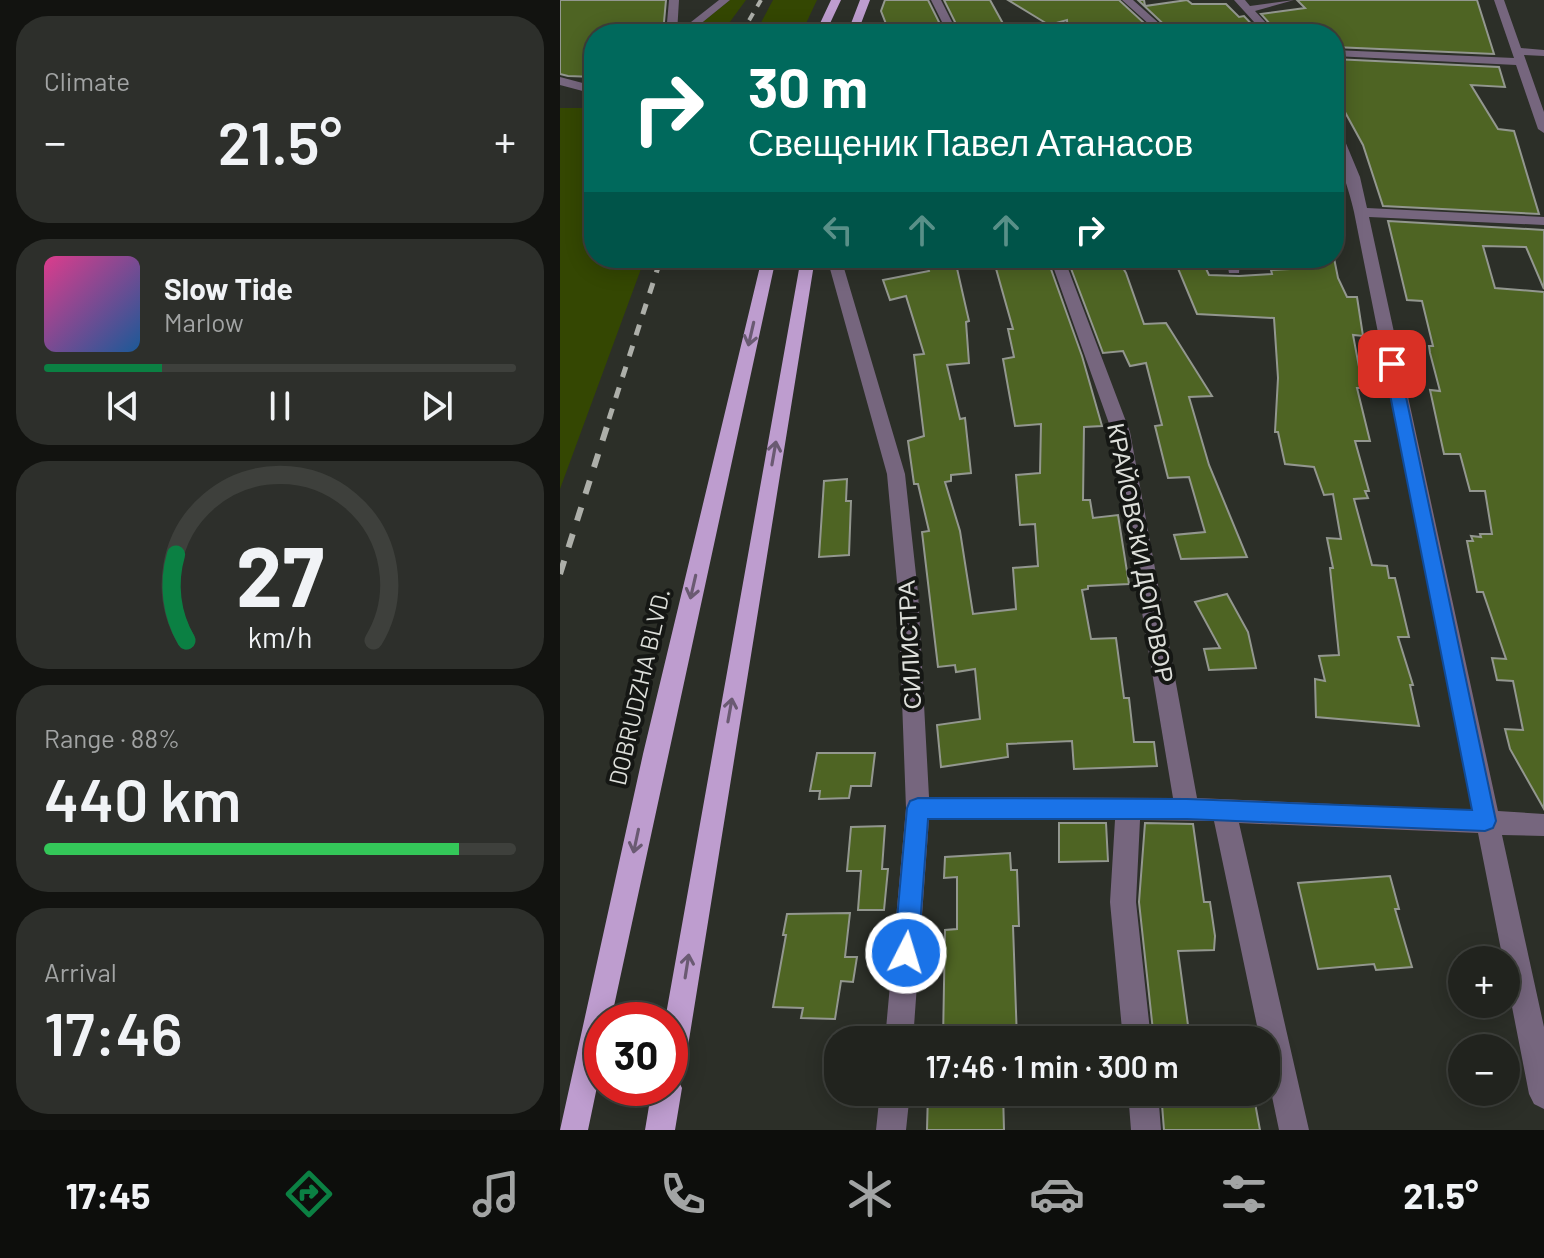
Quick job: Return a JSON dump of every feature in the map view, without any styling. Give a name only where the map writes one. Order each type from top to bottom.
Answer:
[{"type":"main road","points":[[825,24],[836,0]]},
{"type":"main road","points":[[856,24],[865,0]]},
{"type":"main road","name":"DOBRUDZHA BLVD.","points":[[573,1130],[658,738],[767,268]]},
{"type":"main road","points":[[682,1002],[806,268]]},
{"type":"main road","points":[[660,1130],[664,1106]]},
{"type":"street","points":[[672,24],[674,0]]},
{"type":"street","points":[[694,24],[725,0]]},
{"type":"street","points":[[936,0],[948,24]]},
{"type":"street","points":[[1127,0],[1155,24]]},
{"type":"street","points":[[1239,0],[1262,24]]},
{"type":"street","points":[[1249,9],[1289,0]]},
{"type":"street","points":[[1499,0],[1544,129]]},
{"type":"street","points":[[1344,53],[1519,56],[1544,53]]},
{"type":"street","points":[[560,81],[584,87]]},
{"type":"street","points":[[1344,180],[1361,212],[1544,1094]]},
{"type":"street","points":[[1361,212],[1544,221]]},
{"type":"street","name":"СИЛИСТРА","points":[[837,268],[896,474],[908,593],[918,808],[900,1026]]},
{"type":"street","name":"КРАЙОВСКИ ДОГОВОР","points":[[1061,268],[1121,432],[1187,809]]},
{"type":"street","points":[[918,808],[1187,809],[1544,825]]},
{"type":"street","points":[[1128,809],[1123,902],[1136,1026]]},
{"type":"street","points":[[1224,812],[1294,1130]]},
{"type":"street","points":[[891,1130],[894,1106]]},
{"type":"street","points":[[1144,1106],[1146,1130]]},
{"type":"green space","points":[[730,0],[746,0],[728,24],[700,24]]},
{"type":"green space","points":[[773,0],[817,0],[806,24],[760,24]]},
{"type":"green space","points":[[560,108],[584,108],[584,268],[641,268],[560,489]]},
{"type":"building","points":[[560,0],[666,0],[663,24],[584,24],[584,77],[560,74]]},
{"type":"building","points":[[885,0],[928,0],[940,24],[886,24],[881,11]]},
{"type":"building","points":[[944,0],[990,0],[1003,24],[956,24]]},
{"type":"building","points":[[1008,0],[1119,0],[1145,24],[1067,24],[1067,20],[1047,24]]},
{"type":"building","points":[[1138,0],[1144,0],[1145,6],[1187,0],[1192,4],[1226,4],[1252,24],[1163,24]]},
{"type":"building","points":[[1297,0],[1477,0],[1494,54],[1344,47],[1344,24],[1270,24],[1261,14],[1305,8]]},
{"type":"building","points":[[1344,59],[1499,67],[1505,87],[1471,85],[1498,129],[1514,131],[1539,214],[1383,206],[1363,145],[1344,110]]},
{"type":"building","points":[[1388,221],[1544,230],[1544,289],[1526,247],[1483,246],[1495,288],[1544,292],[1544,809],[1510,749],[1505,729],[1523,730],[1513,681],[1497,680],[1492,658],[1506,659],[1483,592],[1477,592],[1467,541],[1473,541],[1471,536],[1492,534],[1485,491],[1470,491],[1460,454],[1444,454],[1430,390],[1440,391],[1430,353],[1429,346],[1433,346],[1422,301],[1407,300]]},
{"type":"building","points":[[928,268],[957,268],[969,321],[966,322],[969,363],[947,365],[960,419],[965,418],[971,473],[951,475],[951,481],[945,482],[960,531],[973,614],[1016,609],[1013,568],[1038,566],[1035,524],[1020,525],[1016,475],[1040,473],[1041,424],[1015,426],[1003,359],[1014,357],[1008,329],[1013,329],[996,268],[1051,268],[1082,356],[1102,426],[1084,427],[1083,500],[1090,500],[1093,518],[1118,515],[1129,584],[1088,586],[1088,589],[1082,590],[1091,639],[1116,638],[1124,698],[1129,698],[1134,742],[1154,742],[1157,766],[1074,769],[1072,741],[1007,744],[1008,757],[941,767],[937,725],[980,719],[975,669],[956,672],[955,665],[938,667],[922,532],[929,531],[918,484],[914,484],[908,441],[924,436],[914,355],[924,354],[906,296],[890,300],[883,280],[929,271]]},
{"type":"building","points":[[1071,268],[1123,268],[1144,324],[1166,323],[1212,396],[1189,397],[1209,465],[1247,557],[1181,559],[1174,535],[1205,532],[1189,477],[1168,478],[1155,426],[1162,425],[1146,363],[1130,366],[1123,351],[1103,353]]},
{"type":"building","points":[[1178,268],[1206,268],[1209,275],[1239,276],[1272,274],[1271,270],[1336,268],[1347,297],[1357,297],[1363,336],[1353,335],[1363,388],[1357,388],[1370,441],[1355,441],[1369,491],[1365,491],[1368,498],[1354,499],[1372,565],[1387,566],[1389,578],[1395,578],[1409,637],[1398,637],[1413,685],[1410,685],[1419,726],[1316,717],[1315,679],[1325,681],[1319,656],[1339,655],[1330,568],[1333,568],[1327,538],[1341,539],[1333,494],[1324,495],[1314,467],[1285,464],[1278,432],[1275,432],[1278,378],[1274,318],[1197,314]]},
{"type":"building","points":[[847,479],[846,501],[851,501],[849,555],[819,557],[824,481]]},
{"type":"building","points":[[1227,594],[1248,632],[1256,668],[1209,670],[1204,649],[1220,648],[1195,602]]},
{"type":"building","points":[[817,753],[875,753],[871,786],[851,786],[849,798],[819,799],[820,791],[810,791]]},
{"type":"building","points":[[1059,823],[1106,823],[1108,861],[1059,862]]},
{"type":"building","points":[[1145,823],[1193,824],[1204,902],[1210,902],[1215,936],[1214,950],[1178,951],[1188,1026],[1152,1026],[1139,902]]},
{"type":"building","points":[[885,826],[882,869],[888,869],[884,910],[858,910],[861,871],[847,871],[851,827]]},
{"type":"building","points":[[1010,853],[1011,870],[1017,870],[1019,926],[1013,926],[1017,1026],[943,1026],[945,930],[957,929],[957,877],[944,878],[945,857]]},
{"type":"building","points":[[1390,876],[1399,909],[1395,909],[1412,967],[1376,970],[1374,964],[1318,969],[1298,883]]},
{"type":"building","points":[[850,913],[845,957],[857,957],[853,982],[841,981],[835,1019],[801,1018],[803,1008],[773,1007],[787,914]]},
{"type":"building","points":[[928,1106],[1003,1106],[1004,1130],[927,1130]]},
{"type":"building","points":[[1162,1106],[1256,1106],[1260,1130],[1164,1130]]},
{"type":"railway","points":[[747,24],[761,0]]},
{"type":"railway","points":[[609,419],[658,268]]},
{"type":"railway","points":[[560,574],[610,417]]},
{"type":"route","points":[[906,953],[918,808],[1187,809],[1485,821],[1392,364]]}]
